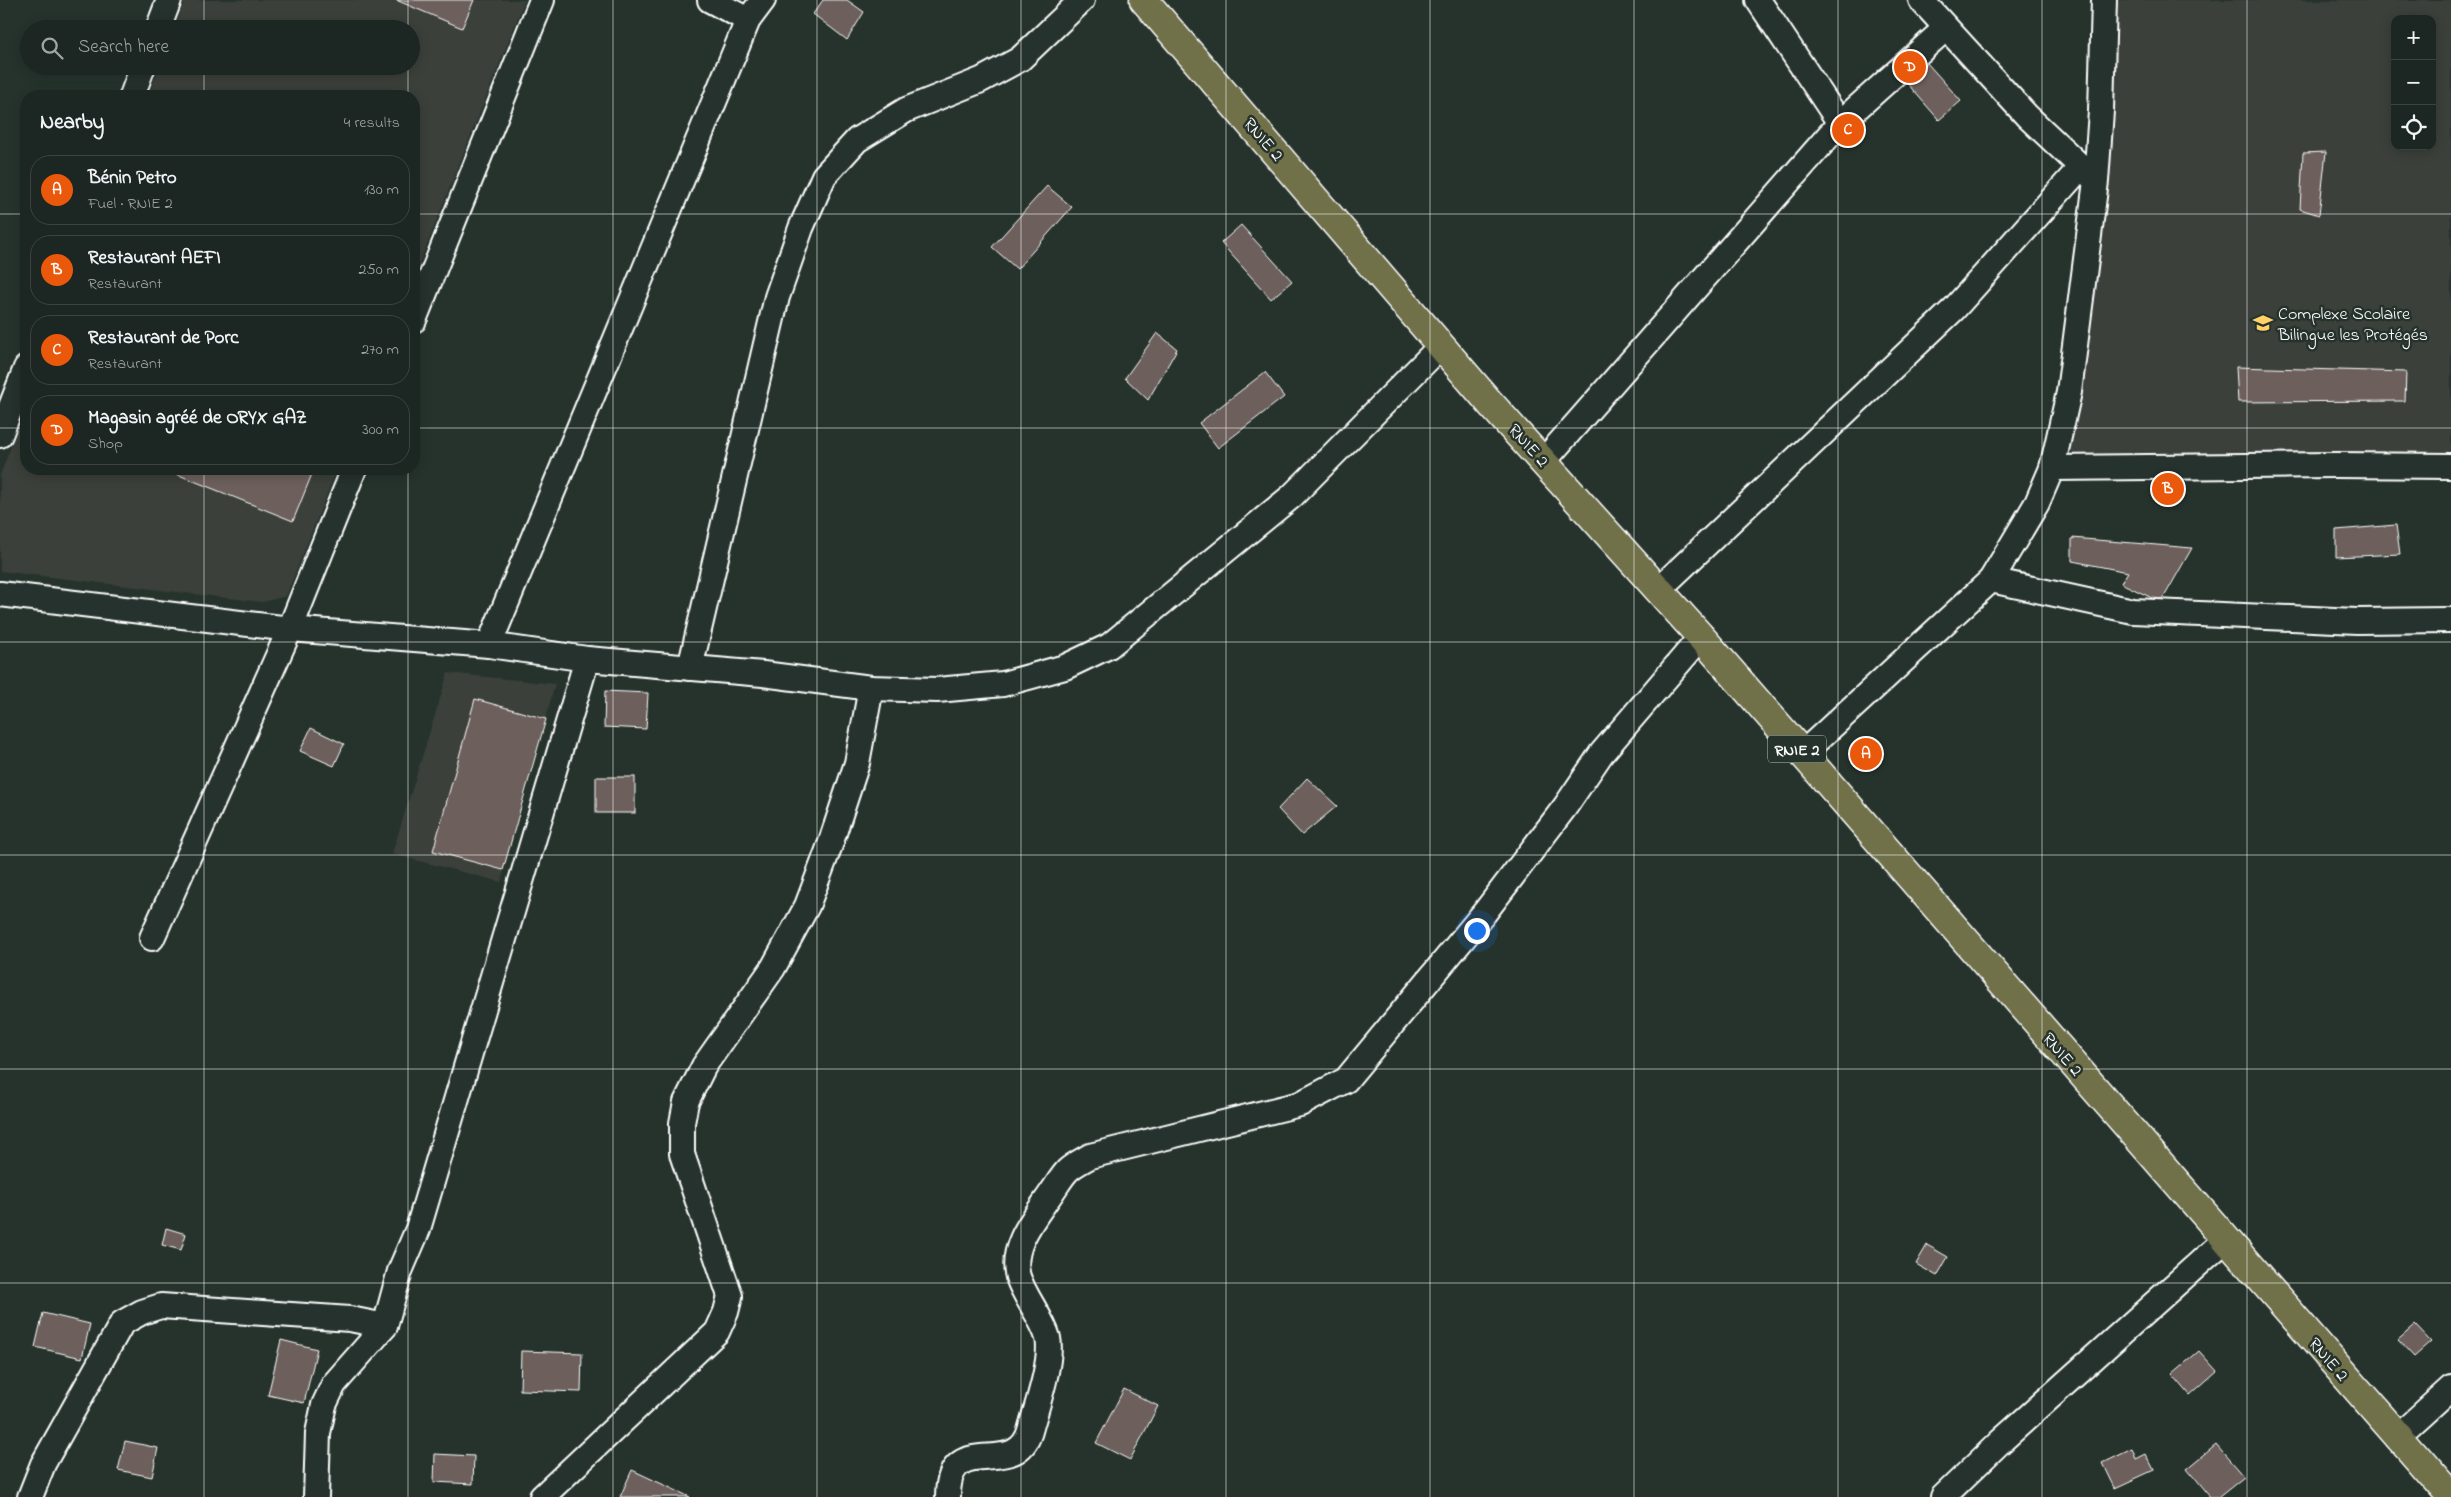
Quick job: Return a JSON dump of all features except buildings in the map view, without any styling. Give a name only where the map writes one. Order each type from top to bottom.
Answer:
[{"type":"highway","name":"RNIE 2","points":[[1144,0],[1441,346],[1701,637],[2451,1497]]},
{"type":"street","points":[[161,20],[169,0]]},
{"type":"street","points":[[420,305],[542,0]]},
{"type":"street","points":[[710,0],[748,20]]},
{"type":"street","points":[[489,645],[748,20],[763,0]]},
{"type":"street","points":[[690,668],[778,298],[800,228],[824,176],[857,140],[906,110],[980,80],[1020,59],[1082,0]]},
{"type":"street","points":[[1758,0],[1840,123]]},
{"type":"street","points":[[1921,0],[2027,116],[2089,174]]},
{"type":"street","points":[[1802,754],[1991,580],[2037,503],[2052,468],[2069,392],[2089,174],[2102,111],[2104,0]]},
{"type":"street","points":[[1543,462],[1840,123],[1946,28]]},
{"type":"street","points":[[134,90],[140,75]]},
{"type":"street","points":[[1658,590],[1954,309],[2089,174]]},
{"type":"street","points":[[0,594],[290,629],[489,645],[587,659],[763,674],[871,688],[937,690],[1003,684],[1065,667],[1110,646],[1292,496],[1441,346]]},
{"type":"street","points":[[0,435],[20,383]]},
{"type":"street","points":[[2052,468],[2336,464],[2451,466]]},
{"type":"street","points":[[152,938],[290,629],[352,475]]},
{"type":"street","points":[[1991,580],[2133,611],[2358,621],[2451,620]]},
{"type":"street","points":[[948,1497],[948,1481],[954,1467],[968,1458],[1000,1456],[1018,1450],[1029,1434],[1047,1362],[1048,1339],[1019,1279],[1016,1267],[1018,1253],[1028,1227],[1068,1170],[1090,1156],[1300,1104],[1346,1080],[1485,912],[1565,807],[1601,754],[1701,637]]},
{"type":"street","points":[[316,1497],[318,1433],[324,1405],[334,1384],[385,1326],[400,1271],[418,1229],[587,659]]},
{"type":"street","points":[[542,1497],[717,1332],[726,1312],[730,1296],[682,1154],[682,1123],[686,1102],[704,1066],[773,968],[807,906],[830,845],[857,763],[871,688]]},
{"type":"street","points":[[1942,1497],[2000,1442],[2225,1240]]},
{"type":"street","points":[[30,1497],[43,1464],[122,1323],[142,1312],[161,1306],[350,1318],[385,1326]]},
{"type":"street","points":[[2397,1437],[2451,1388]]},
{"type":"shaded area","points":[[185,0],[525,0],[420,262],[420,90],[150,90],[156,75],[420,75],[420,20],[177,20]]},
{"type":"shaded area","name":"Complexe Scolaire Bilingue les Protégés","points":[[2102,0],[2451,0],[2451,466],[2052,468],[2096,181]]},
{"type":"shaded area","points":[[20,423],[20,475],[335,475],[286,596],[263,602],[0,571],[0,475]]},
{"type":"shaded area","points":[[448,673],[555,684],[501,882],[392,854]]},
{"type":"place","name":"Magasin agréé de ORYX GAZ","points":[[1910,67]]},
{"type":"place","name":"Restaurant de Porc","points":[[1848,130]]},
{"type":"place","name":"Complexe Scolaire Bilingue les Protégés","points":[[2263,323]]},
{"type":"place","name":"Restaurant AEFI","points":[[2168,489]]},
{"type":"place","name":"Bénin Petro","points":[[1866,754]]}]
